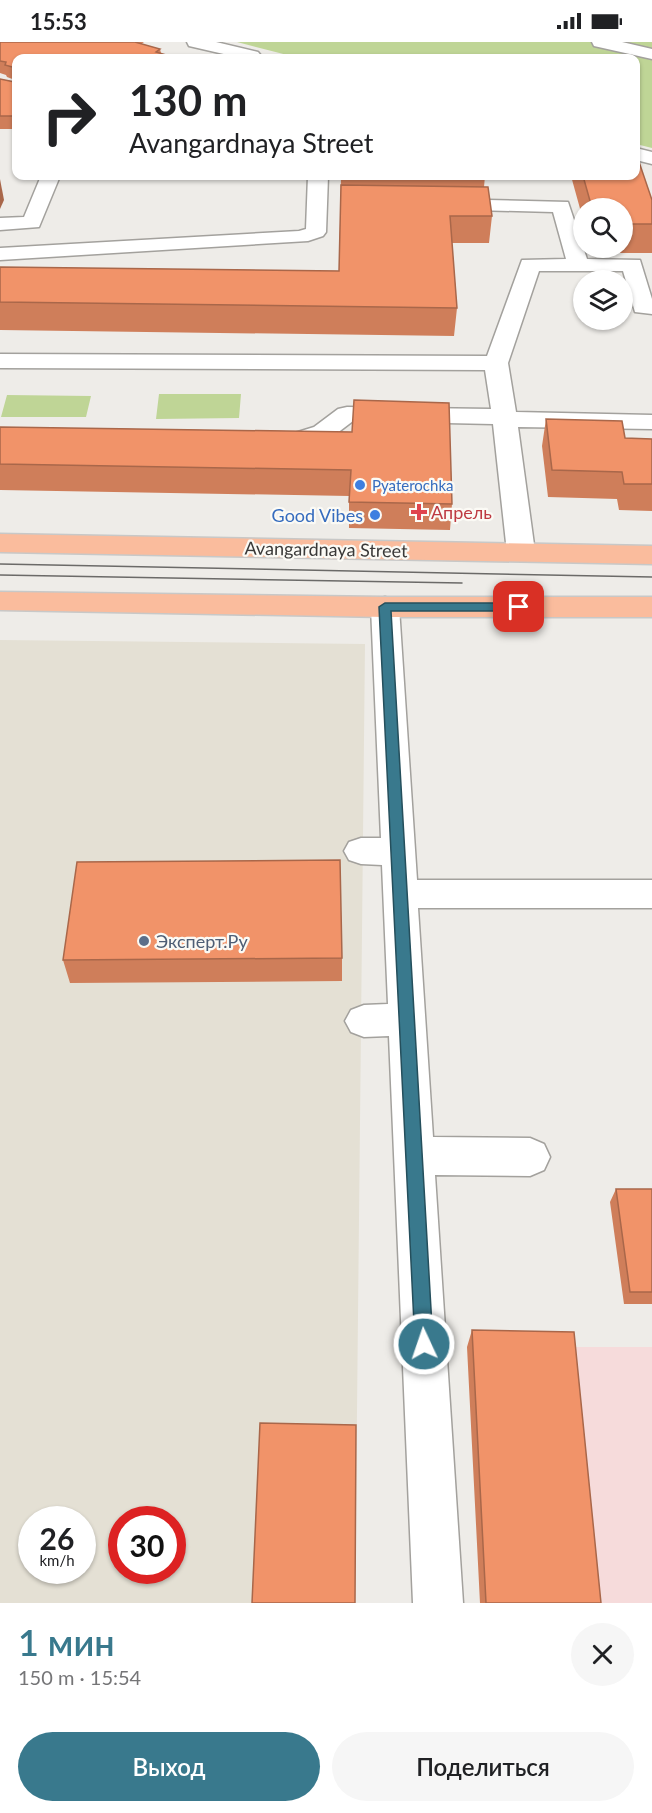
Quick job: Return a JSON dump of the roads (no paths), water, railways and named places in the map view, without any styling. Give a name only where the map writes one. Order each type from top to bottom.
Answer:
[{"type":"main road","name":"Avangardnaya Street","points":[[0,543],[652,555]]},
{"type":"main road","points":[[0,601],[385,607],[652,607]]},
{"type":"street","points":[[195,42],[244,54]]},
{"type":"street","points":[[600,42],[652,54]]},
{"type":"street","points":[[0,224],[32,224],[48,180]]},
{"type":"street","points":[[0,254],[301,237],[316,232],[318,180]]},
{"type":"street","points":[[317,204],[341,204]]},
{"type":"street","points":[[424,205],[561,206],[578,265]]},
{"type":"street","points":[[520,552],[505,419],[496,363],[530,266],[632,266],[643,307],[652,307]]},
{"type":"street","points":[[0,361],[496,363]]},
{"type":"street","points":[[263,444],[286,445],[322,432],[347,414],[483,415],[505,419],[652,422]]},
{"type":"street","points":[[385,607],[438,1603]]},
{"type":"street","points":[[361,851],[399,852]]},
{"type":"street","points":[[401,894],[652,894]]},
{"type":"street","points":[[364,1022],[407,1019]]},
{"type":"street","points":[[414,1156],[530,1157]]},
{"type":"tram line","points":[[0,564],[652,577]]},
{"type":"tram line","points":[[0,575],[462,583]]},
{"type":"place","name":"Pyaterochka","points":[[360,485]]},
{"type":"place","name":"Апрель","points":[[419,512]]},
{"type":"place","name":"Good Vibes","points":[[375,515]]},
{"type":"place","name":"Эксперт.Ру","points":[[144,941]]}]
